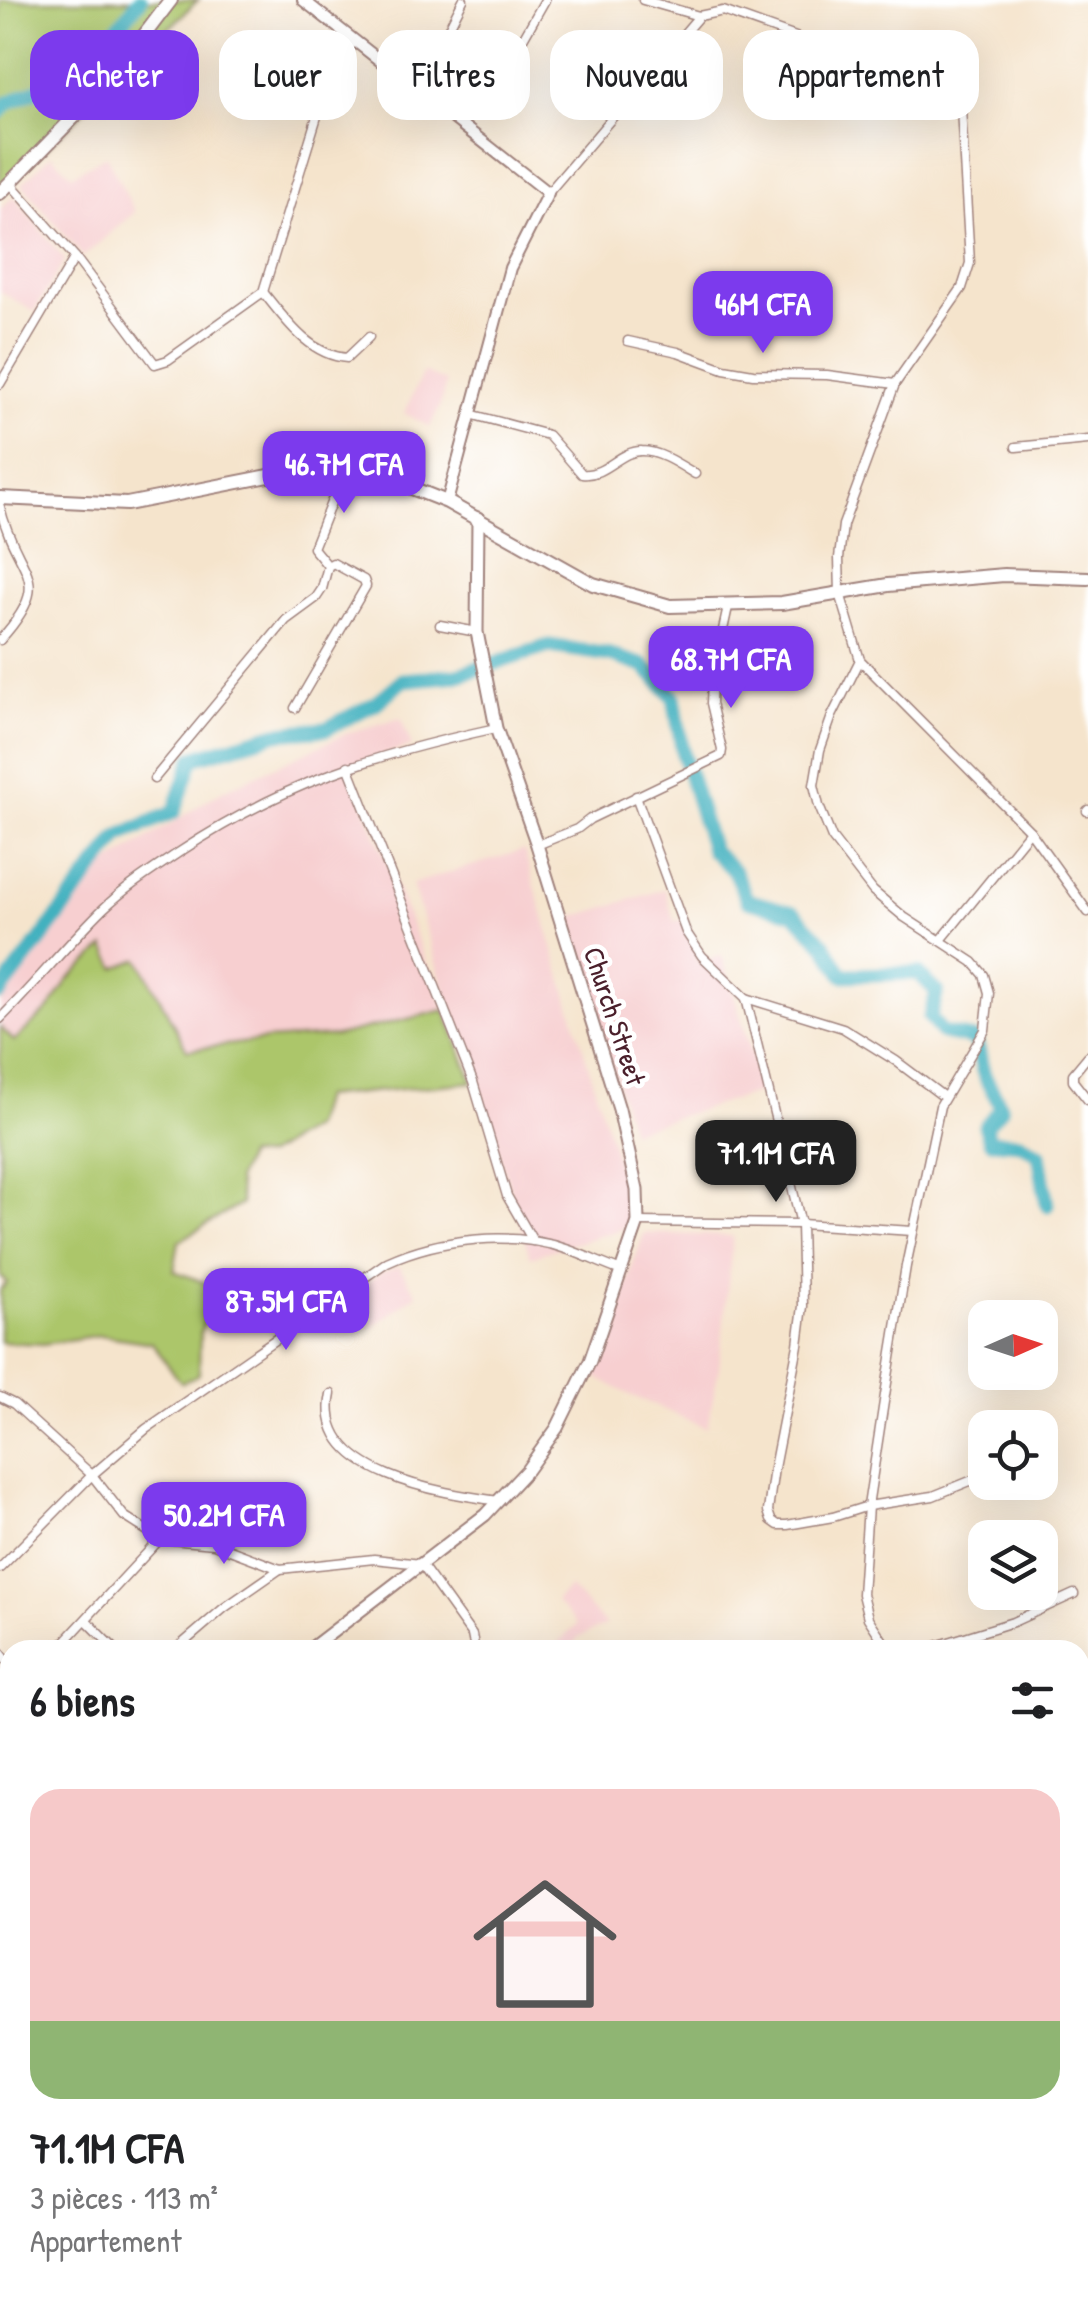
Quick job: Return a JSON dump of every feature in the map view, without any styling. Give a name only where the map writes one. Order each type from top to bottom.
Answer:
[{"type":"highway","points":[[5,188],[110,80],[172,0]]},
{"type":"highway","points":[[0,498],[127,504],[294,472],[344,470],[404,485],[447,502],[555,565],[618,593],[670,606],[782,603],[1004,574],[1088,578]]},
{"type":"main road","name":"Church Street","points":[[322,1640],[500,1501],[527,1470],[557,1428],[590,1362],[638,1222],[632,1156],[537,844],[496,728],[486,685],[477,632],[478,518]]},
{"type":"street","points":[[303,0],[340,30]]},
{"type":"street","points":[[449,30],[464,0]]},
{"type":"street","points":[[462,122],[516,51],[545,0]]},
{"type":"street","points":[[643,0],[699,16],[723,11],[950,92],[956,98],[963,147],[968,276],[895,384],[843,525],[840,593],[860,660],[1030,831],[1088,912]]},
{"type":"street","points":[[723,11],[727,0]]},
{"type":"street","points":[[447,502],[510,268],[548,193],[699,16]]},
{"type":"street","points":[[357,44],[377,60]]},
{"type":"street","points":[[5,188],[75,257],[155,364],[168,360],[262,292],[316,120]]},
{"type":"street","points":[[459,120],[548,193]]},
{"type":"street","points":[[0,384],[75,257]]},
{"type":"street","points":[[262,292],[315,348],[338,358],[347,358],[369,336]]},
{"type":"street","points":[[628,341],[753,374],[827,374],[895,384]]},
{"type":"street","points":[[470,414],[554,439],[565,458],[582,474],[595,474],[635,451],[645,450],[696,474]]},
{"type":"street","points":[[1016,447],[1088,440]]},
{"type":"street","points":[[328,566],[314,548],[344,470]]},
{"type":"street","points":[[0,506],[6,534],[30,578],[32,591],[28,604],[0,640]]},
{"type":"street","points":[[296,708],[366,586],[364,580],[333,564],[328,566]]},
{"type":"street","points":[[154,780],[286,620],[316,598],[328,566]]},
{"type":"street","points":[[537,844],[577,829],[590,819],[721,756],[711,704],[712,680],[728,607]]},
{"type":"street","points":[[440,625],[477,632]]},
{"type":"street","points":[[860,660],[820,750],[814,784],[818,806],[832,838],[873,892],[973,962],[984,975],[989,1011],[977,1044],[944,1097],[914,1231],[868,1506],[862,1594],[868,1618],[882,1640]]},
{"type":"street","points":[[0,1020],[105,907],[253,807],[303,783],[394,751],[496,728]]},
{"type":"street","points":[[348,766],[473,1082],[507,1196],[533,1241]]},
{"type":"street","points":[[636,796],[686,932],[702,956],[746,998],[843,1028],[944,1097]]},
{"type":"street","points":[[942,940],[1030,831]]},
{"type":"street","points":[[746,998],[802,1224],[803,1306],[768,1511],[771,1520],[787,1525],[833,1517],[868,1506],[933,1496],[968,1482]]},
{"type":"street","points":[[1088,1056],[1072,1081],[1088,1100]]},
{"type":"street","points":[[638,1222],[802,1224],[914,1231]]},
{"type":"street","points":[[0,1568],[92,1475],[146,1429],[387,1262],[411,1251],[448,1244],[533,1241],[568,1249],[619,1270]]},
{"type":"street","points":[[331,1394],[330,1424],[347,1451],[404,1482],[500,1501]]},
{"type":"street","points":[[0,1397],[14,1404],[92,1475],[124,1516],[160,1539],[214,1544],[280,1569],[374,1559],[421,1564],[473,1640]]},
{"type":"street","points":[[67,1640],[160,1539]]},
{"type":"street","points":[[186,1640],[280,1569]]},
{"type":"street","points":[[955,1640],[1013,1622],[1074,1594]]},
{"type":"street","points":[[86,1620],[106,1640]]},
{"type":"shaded area","points":[[52,154],[72,175],[106,155],[135,212],[83,257],[22,184]]},
{"type":"shaded area","points":[[14,196],[65,260],[34,312],[0,291],[0,209]]},
{"type":"shaded area","points":[[423,372],[446,382],[430,427],[404,413]]},
{"type":"shaded area","points":[[401,718],[412,746],[349,766],[445,1010],[336,1036],[186,1050],[138,960],[69,979],[49,1009],[13,1041],[0,1027],[1,992],[92,874],[222,791],[350,732]]},
{"type":"shaded area","points":[[524,850],[636,1225],[530,1257],[463,1032],[457,1033],[412,884]]},
{"type":"shaded area","points":[[665,889],[674,921],[686,919],[699,962],[722,955],[763,1091],[631,1131],[567,919]]},
{"type":"shaded area","points":[[644,1233],[733,1236],[719,1368],[707,1428],[594,1376]]},
{"type":"shaded area","points":[[399,1266],[417,1294],[370,1329],[349,1294],[380,1273]]},
{"type":"shaded area","points":[[569,1587],[606,1625],[577,1640],[561,1640],[577,1625],[555,1601]]},
{"type":"green space","points":[[0,0],[198,0],[167,30],[30,30],[30,120],[75,120],[0,193]]},
{"type":"green space","points":[[105,947],[116,968],[139,959],[187,1050],[336,1036],[445,1010],[473,1082],[322,1097],[313,1127],[266,1156],[247,1156],[237,1179],[241,1204],[179,1241],[174,1271],[219,1288],[200,1333],[199,1374],[181,1383],[152,1343],[100,1335],[43,1344],[0,1342],[0,1290],[7,1283],[0,1276],[0,1027],[14,1041],[49,1009],[69,979]]},
{"type":"waterway","points":[[0,112],[8,103],[50,84],[100,50],[140,0]]},
{"type":"waterway","points":[[0,993],[119,836],[174,812],[193,758],[277,733],[326,729],[376,703],[403,680],[458,675],[549,646],[610,655],[644,666],[674,697],[683,754],[712,850],[734,871],[747,900],[794,913],[825,945],[843,975],[918,973],[937,992],[930,1017],[942,1033],[974,1039],[984,1076],[1001,1109],[985,1126],[990,1141],[1021,1143],[1039,1154],[1047,1205]]}]
